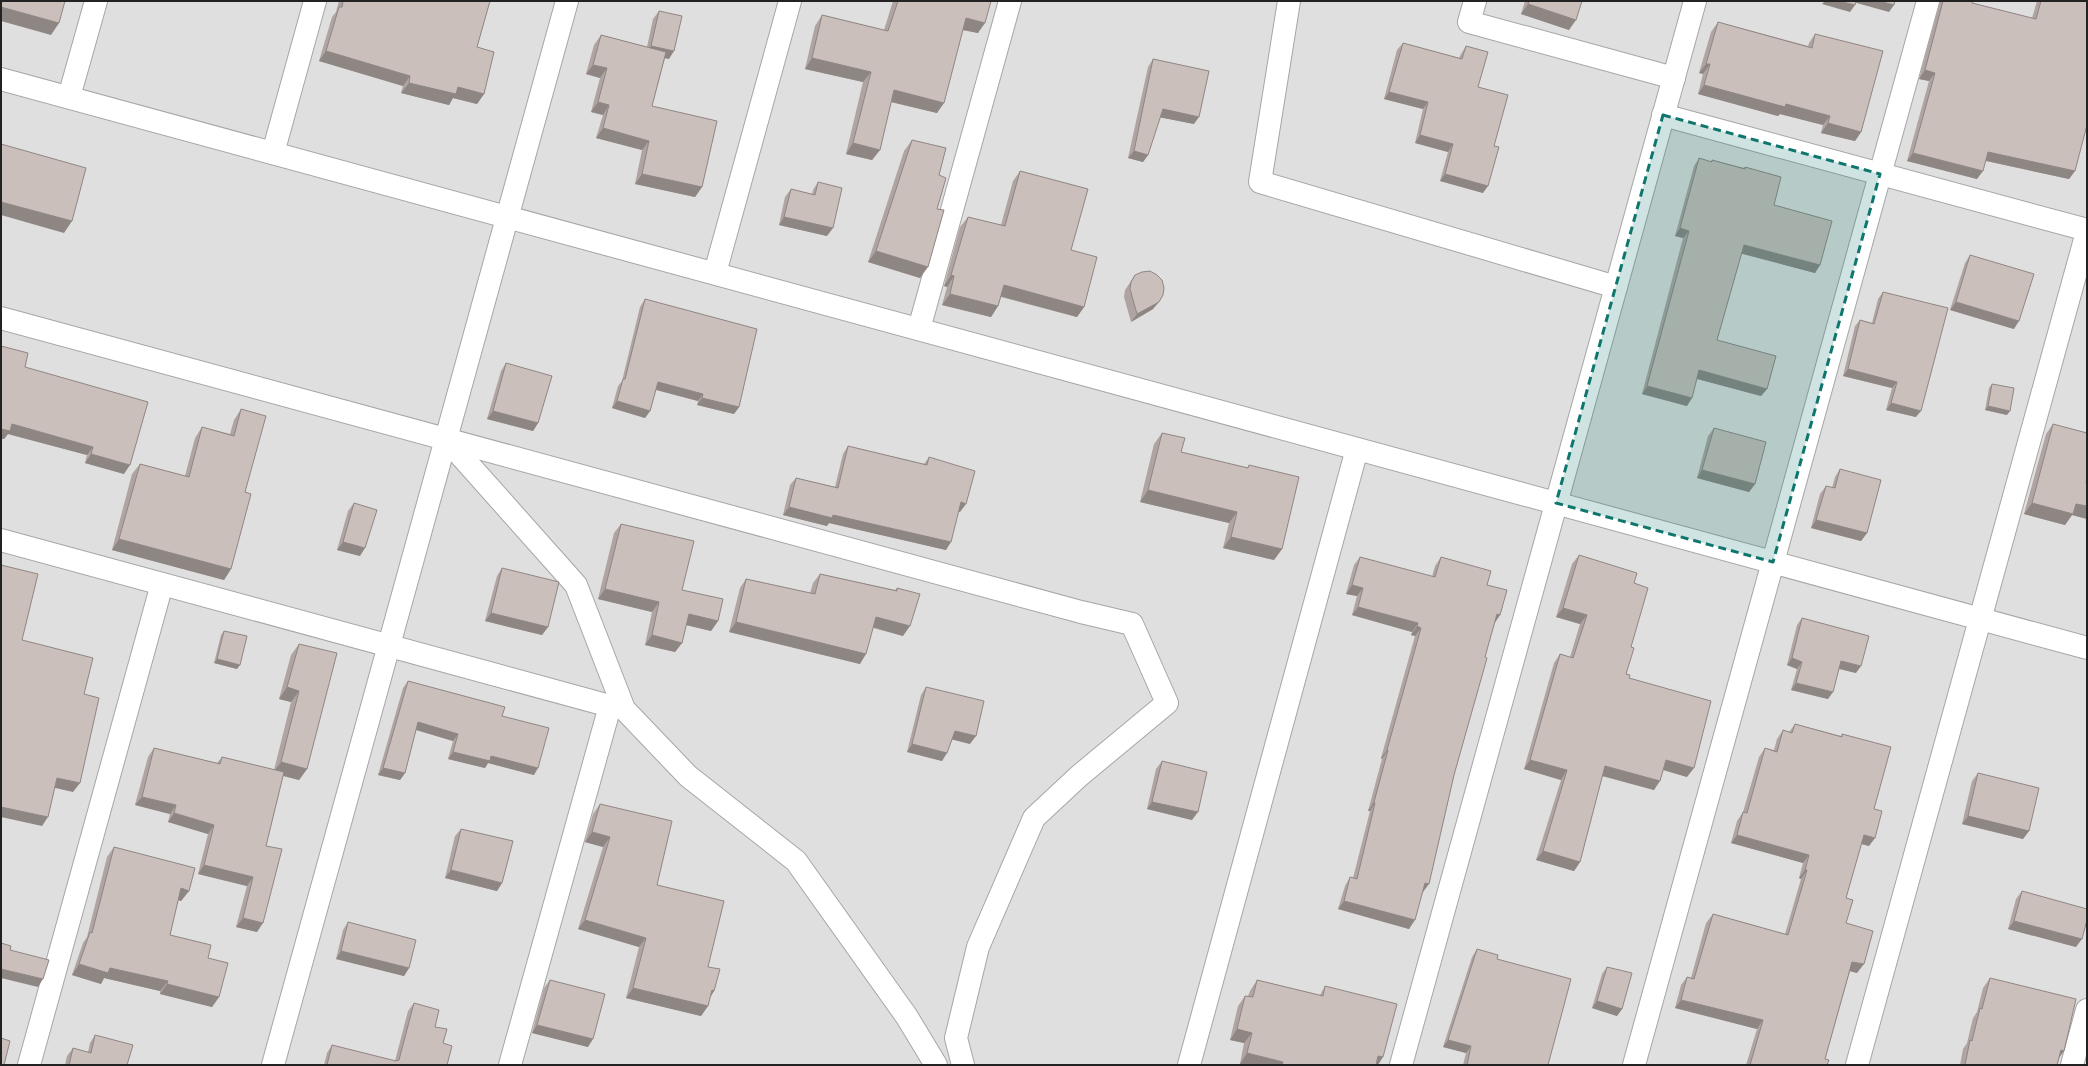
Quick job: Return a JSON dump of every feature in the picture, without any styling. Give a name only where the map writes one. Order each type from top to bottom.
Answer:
[{"type":"street","points":[[69,97],[96,1]]},
{"type":"street","points":[[273,153],[315,1]]},
{"type":"street","points":[[273,1065],[567,1]]},
{"type":"street","points":[[715,273],[790,1]]},
{"type":"street","points":[[919,329],[1010,1]]},
{"type":"street","points":[[1290,1],[1260,182],[1616,287]]},
{"type":"street","points":[[1475,1],[1470,22],[1674,78]]},
{"type":"street","points":[[1401,1065],[1695,1]]},
{"type":"street","points":[[1634,1065],[1928,1]]},
{"type":"street","points":[[1,79],[2087,648]]},
{"type":"street","points":[[1664,114],[2087,231],[1857,1065]]},
{"type":"street","points":[[1,318],[1081,612],[1132,624],[1167,703],[1079,776],[1034,818],[978,948],[956,1038],[962,1065]]},
{"type":"street","points":[[446,439],[576,585],[624,709],[688,776],[796,861],[907,1017],[936,1065]]},
{"type":"street","points":[[1189,1065],[1357,449]]},
{"type":"street","points":[[1,540],[610,706],[510,1065]]},
{"type":"street","points":[[29,1065],[162,584]]},
{"type":"street","points":[[2072,1065],[2087,1010]]},
{"type":"highlighted area","points":[[1663,115],[1880,174],[1773,562],[1556,503]]},
{"type":"shaded area","points":[[1,1],[2087,1],[2087,1065],[1,1065]]},
{"type":"building","points":[[1,1],[65,1],[59,23],[1,7]]},
{"type":"building","points":[[343,1],[490,1],[477,47],[494,52],[484,94],[458,87],[456,94],[409,83],[410,76],[326,51],[339,7],[342,7]]},
{"type":"building","points":[[898,1],[991,1],[985,23],[966,18],[944,103],[894,90],[880,150],[853,143],[871,72],[812,58],[822,15],[888,31]]},
{"type":"building","points":[[1529,1],[1582,1],[1576,20],[1528,4]]},
{"type":"building","points":[[1839,1],[1856,1],[1855,5]]},
{"type":"building","points":[[1879,1],[1895,1],[1894,5]]},
{"type":"building","points":[[1943,1],[1973,1],[1972,3],[2036,19],[2041,1],[2087,1],[2087,125],[2075,171],[1988,152],[1983,171],[1913,153],[1935,73],[1925,70]]},
{"type":"building","points":[[659,11],[682,16],[674,51],[651,46]]},
{"type":"building","points":[[1718,22],[1812,48],[1815,34],[1883,51],[1861,132],[1828,123],[1830,116],[1786,104],[1785,107],[1704,85],[1710,64],[1706,64]]},
{"type":"building","points":[[601,35],[666,52],[652,106],[717,121],[702,187],[642,174],[649,141],[603,128],[609,105],[598,102],[607,68],[593,65]]},
{"type":"building","points":[[1403,43],[1462,59],[1466,46],[1488,52],[1478,87],[1508,95],[1494,146],[1499,147],[1488,186],[1445,174],[1453,144],[1420,135],[1428,102],[1389,92]]},
{"type":"building","points":[[1153,59],[1209,71],[1199,117],[1163,109],[1148,155],[1134,151]]},
{"type":"building","points":[[912,140],[946,148],[939,175],[946,178],[937,209],[944,210],[928,267],[876,251]]},
{"type":"building","points":[[1,144],[86,168],[72,221],[1,202]]},
{"type":"building","points":[[1699,158],[1745,169],[1745,167],[1781,177],[1774,205],[1832,221],[1820,265],[1744,245],[1717,340],[1776,356],[1767,389],[1699,370],[1692,398],[1647,386],[1689,231],[1680,228]]},
{"type":"building","points":[[1020,171],[1088,189],[1071,250],[1097,257],[1084,307],[1004,285],[998,306],[950,294],[954,276],[951,275],[968,217],[1005,226]]},
{"type":"building","points":[[818,182],[842,188],[833,228],[784,217],[791,189],[815,195]]},
{"type":"building","points":[[1970,255],[2034,274],[2019,321],[1956,302]]},
{"type":"building","points":[[1150,271],[1162,280],[1164,288],[1163,295],[1159,302],[1137,314],[1130,289],[1131,282],[1135,275]]},
{"type":"building","points":[[1883,292],[1948,308],[1921,411],[1891,403],[1897,382],[1848,369],[1860,320],[1874,324]]},
{"type":"building","points":[[645,299],[757,329],[739,407],[702,398],[703,394],[658,382],[650,411],[617,401],[623,379],[625,379]]},
{"type":"building","points":[[1,346],[28,353],[25,367],[148,402],[130,465],[91,454],[93,447],[12,424],[10,431],[1,429]]},
{"type":"building","points":[[506,363],[552,376],[538,423],[493,411]]},
{"type":"building","points":[[1992,384],[2014,388],[2010,411],[1988,406]]},
{"type":"building","points":[[241,409],[266,416],[245,492],[251,494],[231,569],[119,539],[140,464],[189,477],[202,427],[234,436]]},
{"type":"building","points":[[2053,424],[2087,433],[2087,506],[2076,504],[2073,514],[2032,503]]},
{"type":"building","points":[[1714,428],[1766,442],[1755,484],[1702,470]]},
{"type":"building","points":[[1162,433],[1185,438],[1181,452],[1248,468],[1249,465],[1299,477],[1282,549],[1231,537],[1237,512],[1148,490]]},
{"type":"building","points":[[848,446],[927,465],[929,457],[975,471],[966,504],[961,502],[951,542],[833,515],[832,518],[789,507],[796,478],[838,488]]},
{"type":"building","points":[[1840,469],[1881,480],[1867,533],[1816,520],[1826,486],[1835,488]]},
{"type":"building","points":[[354,503],[377,510],[365,548],[343,542]]},
{"type":"building","points":[[621,524],[694,541],[682,590],[723,599],[718,621],[689,614],[682,643],[652,635],[659,602],[605,589]]},
{"type":"building","points":[[1579,555],[1637,573],[1634,583],[1648,588],[1631,647],[1634,648],[1626,674],[1630,675],[1629,678],[1711,701],[1694,768],[1666,760],[1660,781],[1605,766],[1580,862],[1543,851],[1567,770],[1530,760],[1560,654],[1573,658],[1587,615],[1563,608]]},
{"type":"building","points":[[1360,557],[1435,577],[1441,557],[1491,571],[1487,585],[1507,590],[1500,615],[1497,614],[1485,657],[1487,658],[1454,775],[1429,884],[1425,883],[1415,920],[1344,901],[1350,877],[1357,879],[1387,750],[1421,628],[1417,626],[1418,623],[1358,607],[1363,588],[1352,585]]},
{"type":"building","points":[[1,565],[38,574],[22,640],[93,658],[84,694],[99,698],[80,783],[57,778],[48,817],[1,807]]},
{"type":"building","points":[[502,568],[559,582],[548,627],[491,613]]},
{"type":"building","points":[[820,574],[897,591],[897,588],[920,594],[910,626],[876,617],[866,654],[736,622],[746,579],[815,594]]},
{"type":"building","points":[[1802,618],[1869,636],[1861,666],[1841,661],[1833,692],[1796,683],[1802,662],[1792,658]]},
{"type":"building","points":[[224,631],[247,636],[240,665],[217,659]]},
{"type":"building","points":[[299,644],[337,653],[307,769],[281,762],[299,691],[287,687]]},
{"type":"building","points":[[408,681],[505,707],[502,716],[549,728],[538,768],[491,756],[490,761],[453,752],[458,734],[418,722],[405,773],[383,768]]},
{"type":"building","points":[[926,687],[984,701],[976,736],[955,731],[947,753],[912,744]]},
{"type":"building","points":[[1795,724],[1842,737],[1842,734],[1891,747],[1874,809],[1882,811],[1875,838],[1864,835],[1846,898],[1853,900],[1846,923],[1873,931],[1864,964],[1852,962],[1825,1059],[1829,1060],[1827,1065],[1750,1065],[1763,1020],[1681,1000],[1687,977],[1694,979],[1713,914],[1788,935],[1807,870],[1805,870],[1809,855],[1737,835],[1743,812],[1747,813],[1765,748],[1777,752],[1783,730],[1792,733]]},
{"type":"building","points":[[154,748],[220,764],[222,757],[284,772],[266,846],[282,849],[263,923],[243,918],[253,877],[204,865],[214,825],[174,813],[176,805],[142,797]]},
{"type":"building","points":[[1162,761],[1207,772],[1198,812],[1152,802]]},
{"type":"building","points":[[1978,773],[2039,788],[2029,831],[1968,816]]},
{"type":"building","points":[[600,804],[672,821],[657,885],[724,901],[708,967],[720,969],[708,1006],[633,988],[646,938],[585,920],[610,837],[592,832]]},
{"type":"building","points":[[461,829],[513,841],[502,883],[451,870]]},
{"type":"building","points":[[114,847],[195,868],[189,891],[181,888],[170,935],[211,945],[208,958],[228,963],[219,997],[167,984],[168,981],[110,968],[108,973],[79,964],[90,932],[92,933]]},
{"type":"building","points":[[2022,891],[2087,909],[2087,920],[2082,939],[2014,921]]},
{"type":"building","points":[[348,922],[416,940],[409,968],[341,951]]},
{"type":"building","points":[[1,943],[11,946],[10,950],[49,960],[43,979],[1,969]]},
{"type":"building","points":[[1477,949],[1498,955],[1497,959],[1571,979],[1548,1065],[1467,1065],[1471,1046],[1448,1040]]},
{"type":"building","points":[[1607,967],[1632,973],[1622,1009],[1597,1001]]},
{"type":"building","points":[[1990,978],[2076,999],[2064,1051],[2061,1050],[2057,1065],[1965,1065],[1970,1040],[1972,1041],[1980,1008],[1982,1009]]},
{"type":"building","points":[[550,980],[605,994],[593,1039],[537,1025]]},
{"type":"building","points":[[1257,980],[1323,996],[1325,986],[1397,1004],[1383,1057],[1378,1056],[1376,1065],[1282,1065],[1283,1062],[1247,1053],[1252,1033],[1237,1029],[1245,996],[1253,997]]},
{"type":"building","points":[[414,1003],[439,1010],[435,1027],[447,1029],[443,1043],[452,1046],[447,1065],[327,1065],[332,1045],[396,1061],[399,1060]]},
{"type":"building","points":[[95,1035],[133,1045],[127,1065],[69,1065],[73,1048],[91,1053]]},
{"type":"building","points":[[1,1038],[10,1041],[4,1065],[1,1065]]}]
